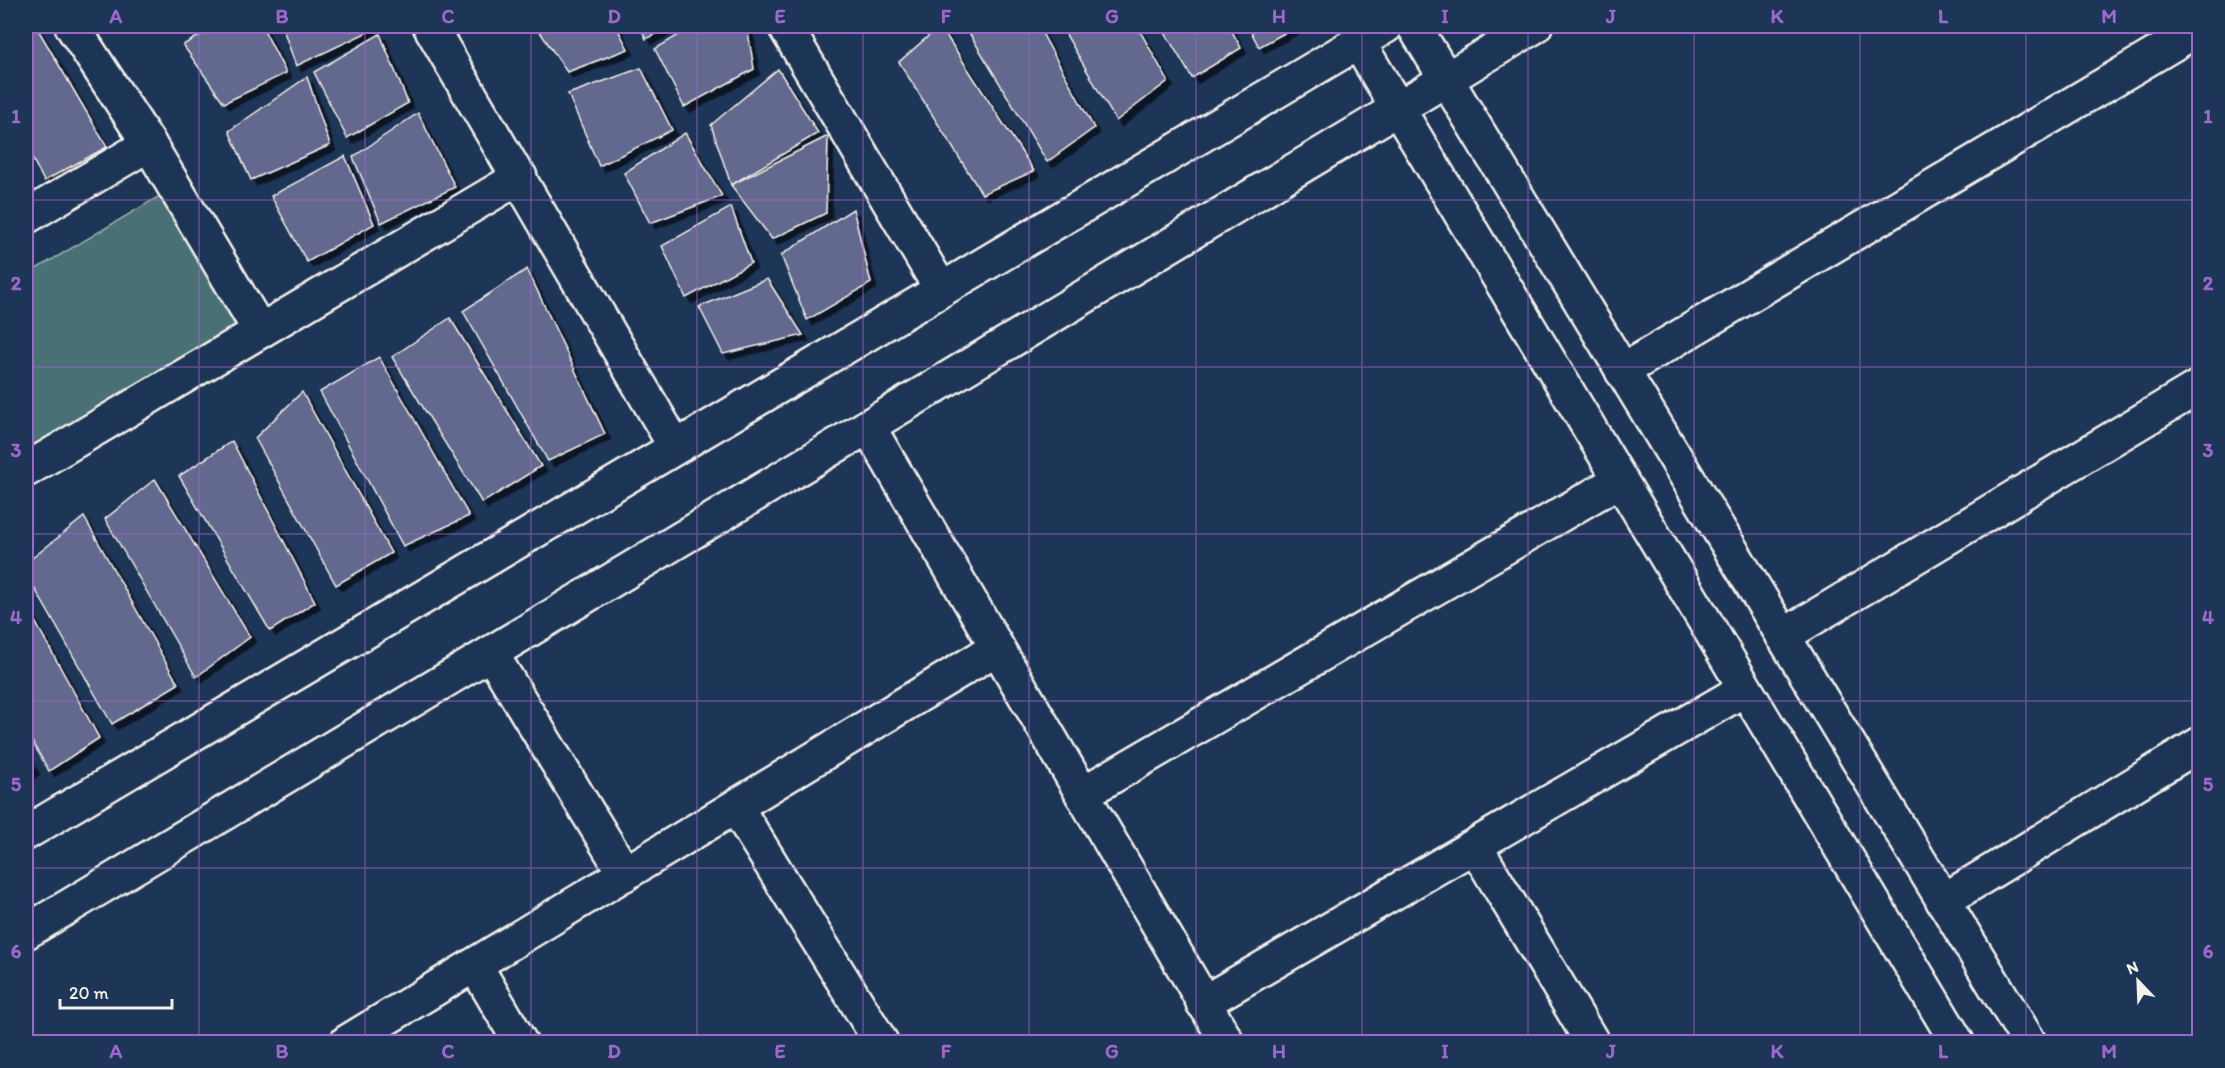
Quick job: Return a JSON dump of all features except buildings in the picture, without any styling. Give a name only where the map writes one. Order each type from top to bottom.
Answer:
[{"type":"street","points":[[72,26],[149,144],[260,331]]},
{"type":"street","points":[[430,26],[675,446]]},
{"type":"street","points":[[785,26],[941,289]]},
{"type":"street","points":[[26,833],[1386,26]]},
{"type":"street","points":[[1414,26],[2029,1042]]},
{"type":"street","points":[[26,932],[1535,26]]},
{"type":"street","points":[[1622,371],[2199,28]]},
{"type":"street","points":[[1358,42],[1957,1042]]},
{"type":"street","points":[[26,217],[149,144]]},
{"type":"street","points":[[26,470],[520,177]]},
{"type":"street","points":[[1783,636],[2199,386]]},
{"type":"street","points":[[867,426],[1227,1042]]},
{"type":"street","points":[[1082,794],[1620,480]]},
{"type":"street","points":[[347,1042],[997,648]]},
{"type":"street","points":[[491,653],[625,874]]},
{"type":"street","points":[[1203,1003],[1745,689]]},
{"type":"street","points":[[1943,901],[2199,744]]},
{"type":"street","points":[[736,807],[881,1042]]},
{"type":"street","points":[[1475,846],[1592,1042]]},
{"type":"street","points":[[475,965],[520,1042]]},
{"type":"green space","points":[[163,194],[237,329],[26,453],[26,275]]}]
